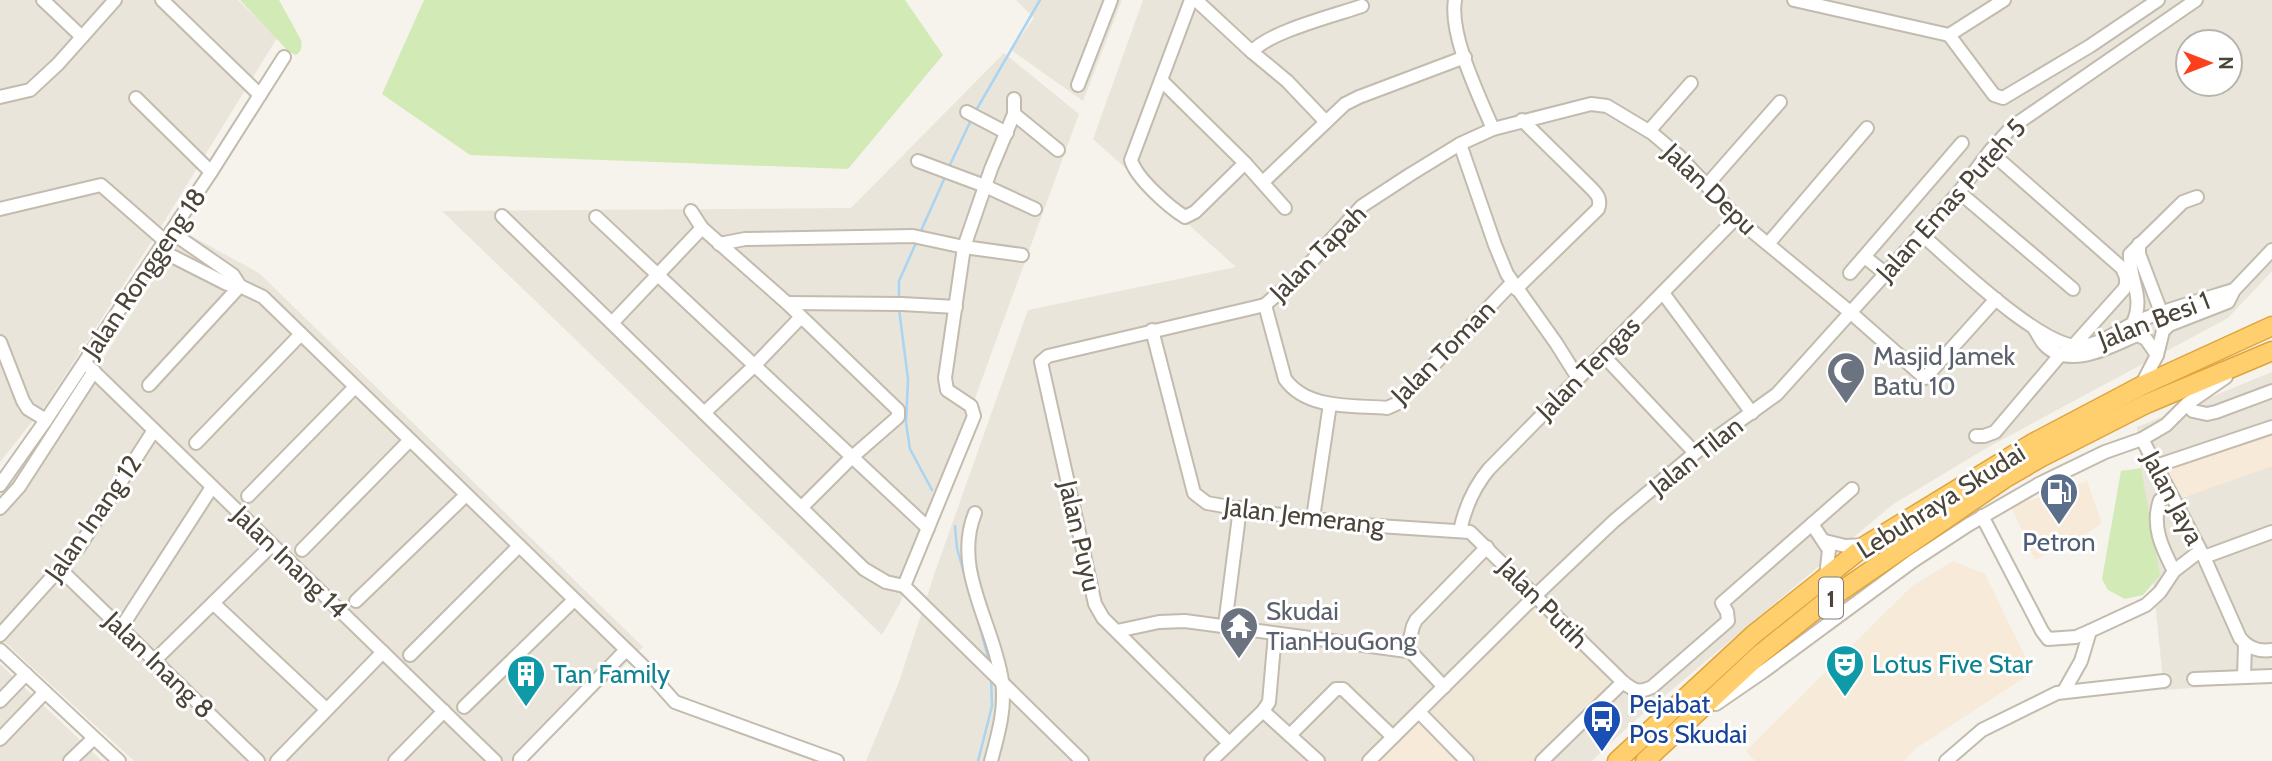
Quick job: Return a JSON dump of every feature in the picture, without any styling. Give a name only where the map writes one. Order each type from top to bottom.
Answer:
[{"type":"highway","name":"Lebuhraya Skudai","points":[[1617,761],[1753,635],[1866,545],[2033,443],[2141,386],[2272,326]]},
{"type":"highway","name":"Lebuhraya Skudai","points":[[1644,761],[1759,655],[1825,602],[2004,479],[2146,404],[2267,353]]},
{"type":"street","points":[[43,0],[82,37]]},
{"type":"street","points":[[0,97],[30,90],[58,64],[115,0]]},
{"type":"street","points":[[162,0],[260,95]]},
{"type":"street","points":[[1078,85],[1111,0]]},
{"type":"street","points":[[1245,163],[1195,212],[1185,217],[1135,171],[1131,160],[1194,0],[1287,81],[1326,122]]},
{"type":"street","points":[[1455,0],[1455,27],[1493,129]]},
{"type":"street","points":[[1794,0],[1850,7],[1949,34],[1994,95],[2003,98],[2090,46],[2158,0]]},
{"type":"street","points":[[1949,34],[2004,0]]},
{"type":"street","points":[[2164,0],[2173,14]]},
{"type":"street","name":"Jalan Emas Puteh 5","points":[[1850,312],[1959,192],[2012,127],[2196,0]]},
{"type":"street","points":[[1252,52],[1271,38],[1362,6]]},
{"type":"street","name":"Jalan Ronggeng 18","points":[[0,485],[89,367],[165,241],[284,57]]},
{"type":"street","points":[[1263,182],[1345,104],[1465,57]]},
{"type":"street","points":[[1161,80],[1245,163],[1285,208]]},
{"type":"street","points":[[1649,131],[1691,83]]},
{"type":"street","points":[[136,98],[211,172]]},
{"type":"street","points":[[904,586],[974,416],[971,406],[947,390],[945,378],[964,247],[1014,114],[1014,99]]},
{"type":"street","points":[[1707,186],[1780,102]]},
{"type":"street","name":"Jalan Depu","points":[[1460,144],[1522,120],[1591,104],[1600,104],[1615,110],[1649,131],[1679,156],[1736,218],[1925,378],[1996,299]]},
{"type":"street","points":[[1014,114],[1058,149]]},
{"type":"street","points":[[972,115],[1007,133]]},
{"type":"street","name":"Jalan Toman","points":[[1265,305],[1285,379],[1300,393],[1330,404],[1387,408],[1396,404],[1600,205],[1598,196],[1522,120]]},
{"type":"street","points":[[1768,244],[1867,128]]},
{"type":"street","points":[[1460,144],[1495,245],[1514,286],[1578,378]]},
{"type":"street","name":"Jalan Tapah","points":[[1041,362],[1048,356],[1265,305],[1300,274],[1362,206],[1460,144]]},
{"type":"street","points":[[1850,273],[1962,144]]},
{"type":"street","points":[[918,161],[1035,209]]},
{"type":"street","points":[[2003,163],[2105,252],[2122,268],[2126,278],[2124,289],[2073,346]]},
{"type":"street","points":[[0,208],[101,185],[165,241],[227,284],[240,286],[263,297],[626,650],[675,702],[837,761]]},
{"type":"street","points":[[1959,192],[2073,289]]},
{"type":"street","points":[[2133,323],[2139,305],[2129,262],[2130,254],[2183,202],[2197,197]]},
{"type":"street","points":[[691,211],[702,228],[786,303],[898,410],[898,417],[851,458],[802,507]]},
{"type":"street","points":[[502,216],[864,569],[886,582],[904,586],[1082,761]]},
{"type":"street","points":[[596,217],[753,367],[928,528]]},
{"type":"street","name":"Jalan Tengas","points":[[1460,531],[1463,514],[1476,484],[1736,218]]},
{"type":"street","points":[[612,323],[702,228]]},
{"type":"street","name":"Jalan Besi 1","points":[[1921,234],[2035,330],[2073,346],[2081,347],[2094,343],[2161,312],[2234,290]]},
{"type":"street","points":[[719,244],[745,239],[918,237],[1022,255]]},
{"type":"street","points":[[165,241],[233,275],[240,286]]},
{"type":"street","points":[[2139,244],[2139,254],[2161,312]]},
{"type":"street","name":"Jalan Besi 1","points":[[2141,386],[2157,355],[2163,331],[2169,325],[2228,302],[2234,290],[2272,250]]},
{"type":"street","points":[[1866,257],[1886,274]]},
{"type":"street","points":[[149,385],[240,286]]},
{"type":"street","points":[[1663,293],[1752,413]]},
{"type":"street","points":[[786,303],[956,307]]},
{"type":"street","name":"Jalan Tilan","points":[[1369,761],[1614,521],[1695,453],[1777,394],[1850,312]]},
{"type":"street","points":[[704,413],[801,317]]},
{"type":"street","name":"Jalan Jemerang","points":[[1152,330],[1194,493],[1207,503],[1374,526],[1460,531]]},
{"type":"street","name":"Jalan Besi 1","points":[[2035,330],[2044,344],[2061,354],[2088,355],[2137,335],[2146,339],[2157,355]]},
{"type":"street","points":[[196,443],[301,334]]},
{"type":"street","points":[[0,342],[23,401],[28,409],[46,421]]},
{"type":"street","points":[[1671,734],[1764,671],[1913,561],[1982,516],[2086,461],[2142,439],[2166,425],[2214,384],[2267,353]]},
{"type":"street","points":[[1602,354],[1695,453]]},
{"type":"street","points":[[1976,436],[1995,432],[2061,354]]},
{"type":"street","name":"Jalan Puyu","points":[[1041,362],[1095,604],[1103,618],[1229,743]]},
{"type":"street","points":[[0,508],[19,487],[89,367]]},
{"type":"street","name":"Jalan Inang 14","points":[[89,367],[495,761]]},
{"type":"street","points":[[248,496],[355,387]]},
{"type":"street","points":[[2188,404],[2193,411],[2207,414],[2272,391]]},
{"type":"street","points":[[1313,517],[1330,404]]},
{"type":"street","points":[[2156,466],[2272,427]]},
{"type":"street","name":"Jalan Inang 12","points":[[0,635],[79,547],[154,430]]},
{"type":"street","name":"Jalan Jaya","points":[[2142,439],[2245,644]]},
{"type":"street","points":[[302,550],[410,440]]},
{"type":"street","points":[[121,628],[212,487]]},
{"type":"street","points":[[1542,761],[1623,682],[1634,691],[1652,687],[1728,621],[1722,603],[1852,489]]},
{"type":"street","points":[[356,601],[466,495]]},
{"type":"street","points":[[2170,495],[2160,500],[2156,512],[2158,535],[2174,571]]},
{"type":"street","points":[[1225,625],[1240,508]]},
{"type":"street","points":[[975,513],[968,530],[967,553],[998,678],[1003,710],[991,761]]},
{"type":"street","points":[[1982,516],[2048,639],[2076,637],[2146,605],[2160,592],[2174,571],[2202,554]]},
{"type":"street","points":[[1812,524],[1829,550],[1826,576]]},
{"type":"street","name":"Jalan Putih","points":[[1460,531],[1470,533],[1487,547],[1623,682]]},
{"type":"street","name":"Jalan Jaya","points":[[2202,554],[2272,532]]},
{"type":"street","points":[[1825,541],[1845,547],[1866,545]]},
{"type":"street","points":[[153,661],[272,545]]},
{"type":"street","points":[[410,655],[519,546]]},
{"type":"street","points":[[1407,651],[1412,626],[1416,620],[1487,547]]},
{"type":"street","name":"Jalan Inang 8","points":[[60,569],[258,761]]},
{"type":"street","points":[[464,707],[574,600]]},
{"type":"street","points":[[213,603],[327,709]]},
{"type":"street","points":[[1117,632],[1159,622],[1185,621],[1407,651],[1444,687]]},
{"type":"street","points":[[2064,691],[2081,661],[2090,631]]},
{"type":"street","points":[[1211,761],[1264,711],[1269,702],[1275,634]]},
{"type":"street","points":[[2244,675],[2245,644],[2264,651],[2272,650]]},
{"type":"street","points":[[0,650],[119,761]]},
{"type":"street","points":[[520,759],[626,650]]},
{"type":"street","points":[[277,761],[383,652]]},
{"type":"street","points":[[0,701],[26,674]]},
{"type":"street","points":[[2194,679],[2272,676]]},
{"type":"street","points":[[1945,761],[1982,730],[2040,699],[2064,691],[2164,681]]},
{"type":"street","points":[[1290,735],[1336,689],[1343,689],[1394,737]]},
{"type":"street","points":[[0,740],[45,692]]},
{"type":"street","points":[[395,761],[444,711]]},
{"type":"street","points":[[1264,711],[1318,761]]},
{"type":"street","points":[[1419,712],[1467,761]]},
{"type":"street","points":[[70,761],[94,737]]},
{"type":"shaded area","points":[[0,0],[238,0],[277,38],[164,222],[47,403],[0,462]]},
{"type":"shaded area","points":[[1016,0],[1122,0],[1083,101],[1011,50],[1034,18]]},
{"type":"shaded area","points":[[1143,0],[2272,0],[2272,271],[2228,318],[1983,450],[1892,505],[1631,724],[1592,761],[866,761],[899,682],[1028,310],[1236,267],[1093,139]]},
{"type":"shaded area","points":[[1004,53],[1079,114],[900,603],[882,635],[442,211],[851,208]]},
{"type":"shaded area","points":[[184,232],[259,273],[643,647],[527,761],[134,761],[0,638],[0,495],[99,365]]},
{"type":"shaded area","points":[[2272,372],[2272,682],[2164,690],[2137,427]]},
{"type":"shaded area","points":[[2272,431],[2272,466],[2177,500],[2161,468]]},
{"type":"shaded area","points":[[2087,481],[2102,523],[2085,535],[2035,560],[2011,507]]},
{"type":"shaded area","points":[[1953,561],[1985,574],[2030,667],[2030,674],[1915,749],[1904,761],[1755,761],[1746,751],[1912,586]]},
{"type":"shaded area","points":[[1538,606],[1616,687],[1540,761],[1482,761],[1430,713]]},
{"type":"shaded area","points":[[0,664],[102,761],[0,761]]},
{"type":"shaded area","points":[[1420,718],[1463,761],[1377,761]]},
{"type":"green space","points":[[240,0],[279,0],[301,40],[299,52],[296,55],[289,52]]},
{"type":"green space","points":[[424,0],[905,0],[943,55],[848,169],[470,155],[382,94]]},
{"type":"green space","points":[[2141,468],[2160,575],[2143,595],[2125,599],[2108,590],[2102,579],[2121,471]]},
{"type":"waterway","points":[[975,112],[1040,0]]},
{"type":"waterway","points":[[948,169],[972,118]]},
{"type":"waterway","points":[[920,233],[946,175]]},
{"type":"waterway","points":[[899,299],[899,281],[916,243]]},
{"type":"waterway","points":[[899,309],[908,379],[906,423],[910,449],[932,490]]},
{"type":"waterway","points":[[955,526],[957,548],[965,577]]},
{"type":"waterway","points":[[977,617],[989,661]]},
{"type":"waterway","points":[[978,761],[992,706],[991,678]]},
{"type":"place","name":"Masjid Jamek Batu 10","points":[[1846,405]]},
{"type":"place","name":"Petron","points":[[2059,526]]},
{"type":"place","name":"Skudai TianHouGong","points":[[1239,660]]},
{"type":"place","name":"Lotus Five Star","points":[[1845,698]]},
{"type":"place","name":"Tan Family","points":[[526,708]]},
{"type":"place","name":"Pejabat Pos Skudai","points":[[1602,753]]}]
